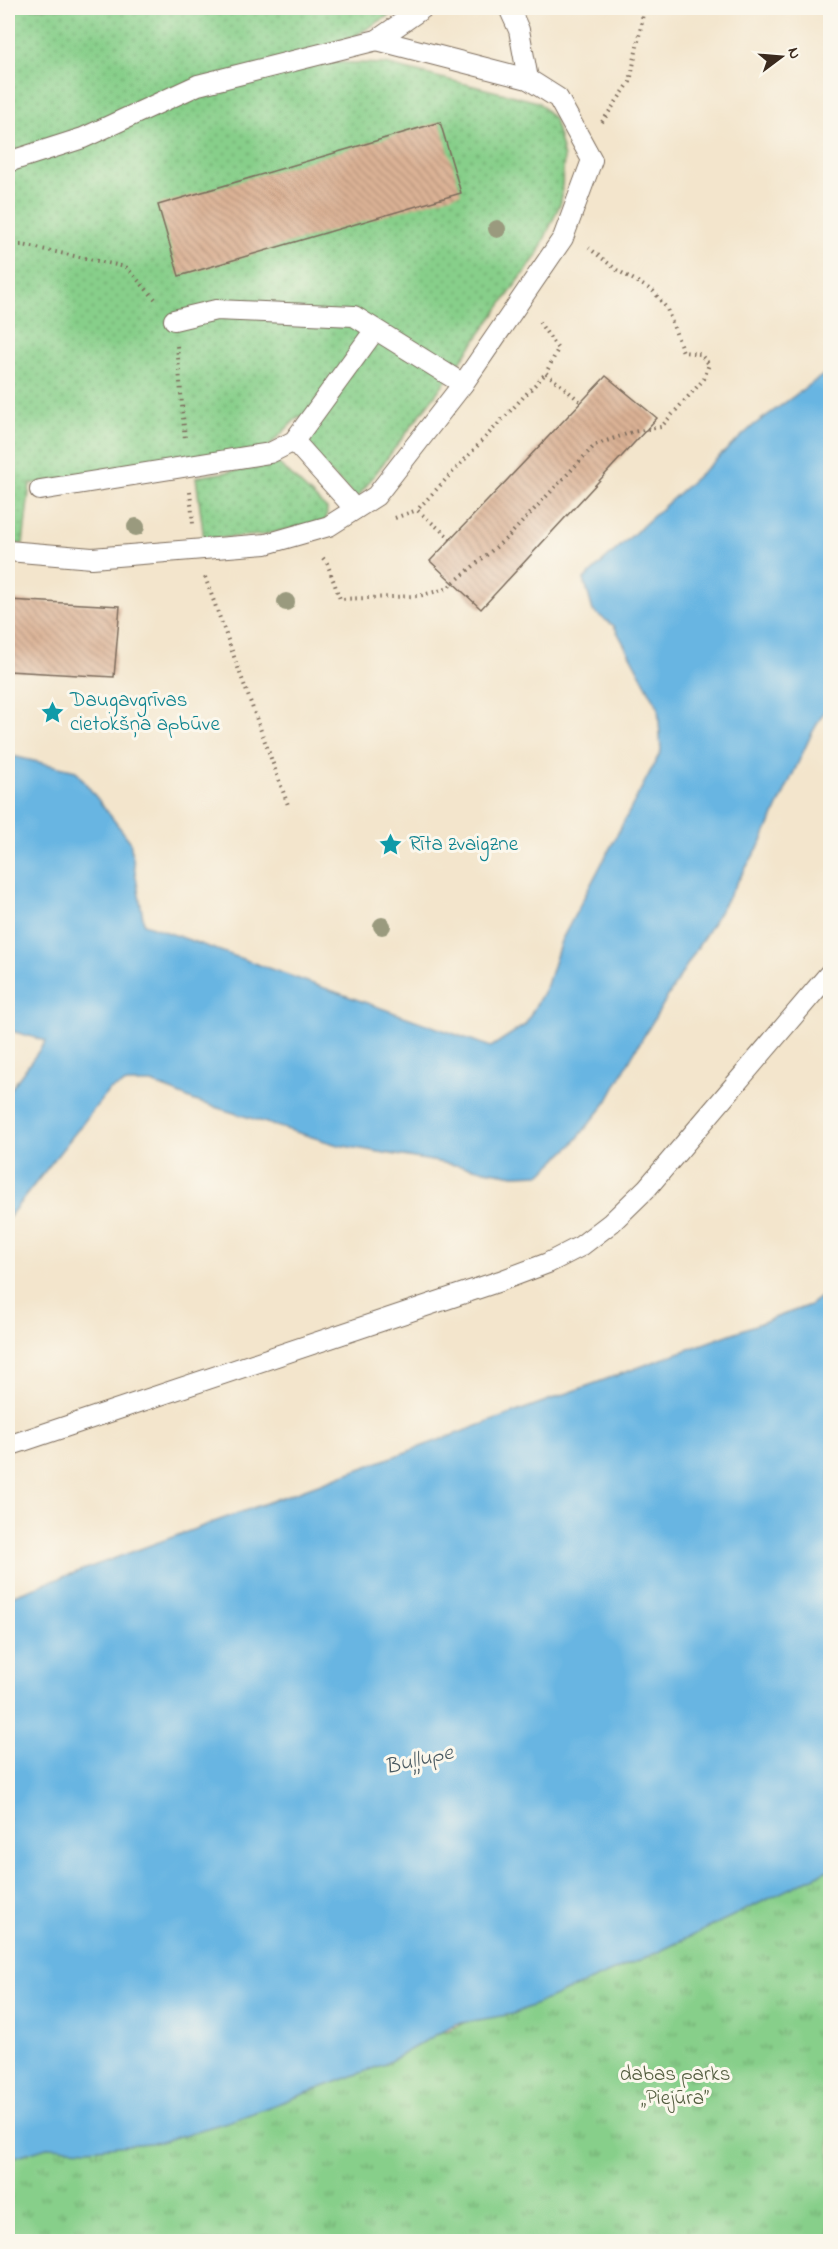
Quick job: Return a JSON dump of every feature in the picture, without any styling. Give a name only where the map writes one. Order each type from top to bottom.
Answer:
[{"type":"lane","points":[[8,162],[83,138],[198,85],[377,40],[423,8]]},
{"type":"lane","points":[[509,8],[519,30],[528,79]]},
{"type":"lane","points":[[8,551],[92,558],[266,544],[329,526],[376,496],[463,384],[563,238],[592,160],[558,98],[528,79],[377,40]]},
{"type":"lane","points":[[174,320],[216,310],[354,316],[463,384]]},
{"type":"lane","points":[[40,490],[270,453],[294,441],[375,330]]},
{"type":"lane","points":[[294,441],[355,509]]},
{"type":"lane","points":[[8,1446],[500,1281],[548,1263],[580,1246],[610,1223],[647,1188],[831,973]]},
{"type":"path","points":[[592,160],[597,131],[630,82],[643,8]]},
{"type":"path","points":[[304,533],[327,563],[340,599],[419,596],[446,589],[508,537],[595,445],[632,432],[661,427],[704,379],[709,364],[700,354],[683,352],[667,309],[653,291],[617,270],[593,250],[563,238]]},
{"type":"path","points":[[451,538],[417,510],[546,373],[558,349],[522,298]]},
{"type":"path","points":[[546,373],[582,402]]},
{"type":"green space","points":[[8,8],[401,8],[355,36],[8,153]]},
{"type":"green space","points":[[325,62],[385,64],[538,102],[554,119],[564,157],[561,202],[537,255],[357,498],[303,446],[315,429],[299,416],[267,448],[30,484],[23,544],[8,543],[8,169],[202,93]]},
{"type":"green space","points":[[279,464],[327,509],[326,521],[262,535],[204,539],[196,477]]},
{"type":"green space","name":"dabas parks „Piejūra”","points":[[830,1831],[830,2241],[8,2242],[8,2109],[448,2031]]},
{"type":"water","points":[[826,373],[830,379],[830,701],[811,735],[761,843],[633,1054],[607,1102],[572,1145],[541,1174],[514,1175],[338,1145],[195,1101],[152,1083],[127,1083],[109,1090],[8,1218],[8,1093],[46,1041],[8,1030],[8,755],[76,771],[130,841],[144,924],[491,1047],[525,1025],[547,985],[561,941],[661,751],[658,707],[614,626],[593,611],[584,579],[754,425]]},
{"type":"water","name":"Buļļupe","points":[[830,1289],[830,1869],[656,1953],[513,2014],[455,2024],[385,2064],[234,2120],[160,2142],[88,2149],[47,2147],[8,2159],[8,1597],[810,1305]]},
{"type":"building","points":[[440,122],[461,193],[179,276],[158,205]]},
{"type":"building","points":[[606,376],[657,418],[481,609],[430,561]]},
{"type":"building","points":[[8,600],[120,606],[114,677],[8,671]]},
{"type":"place","name":"Daugavgrīvas cietokšņa apbūve","points":[[52,713]]},
{"type":"place","name":"Rīta zvaigzne","points":[[391,845]]}]
